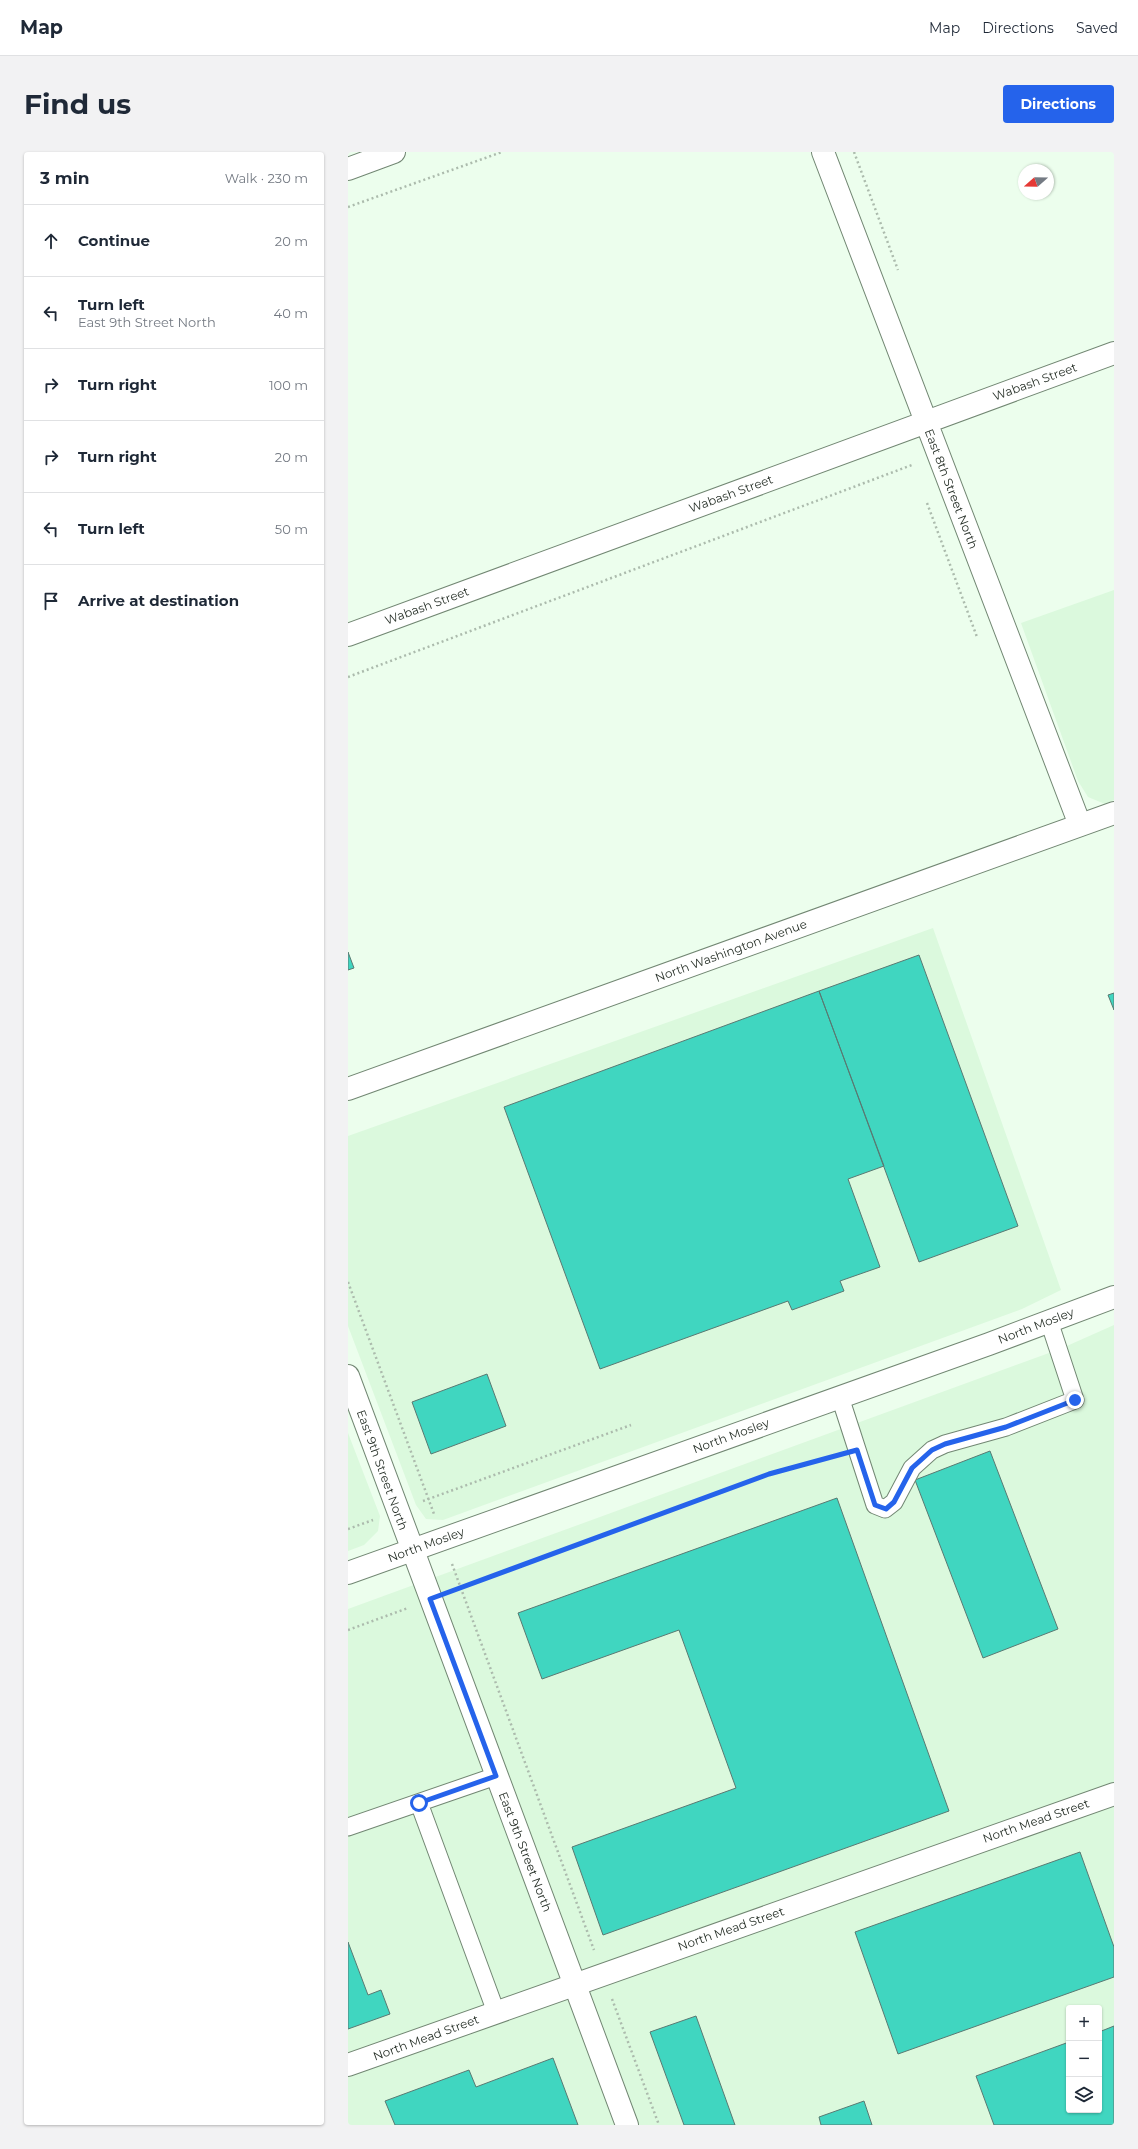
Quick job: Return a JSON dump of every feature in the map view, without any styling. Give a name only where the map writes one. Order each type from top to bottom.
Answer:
[{"type":"street","points":[[348,169],[394,152]]},
{"type":"street","name":"East 8th Street North","points":[[823,152],[1080,825]]},
{"type":"street","name":"Wabash Street","points":[[348,634],[1114,353]]},
{"type":"street","name":"North Washington Avenue","points":[[348,1089],[1114,813]]},
{"type":"street","name":"North Mosley","points":[[348,1573],[840,1398],[1114,1297]]},
{"type":"street","name":"East 9th Street North","points":[[348,1376],[397,1511],[627,2125]]},
{"type":"street","name":"North Mead Street","points":[[348,2066],[574,1984],[1114,1794]]},
{"type":"lane","points":[[840,1398],[875,1505],[886,1509],[894,1502],[912,1468],[932,1450],[945,1444],[1006,1427],[1075,1400],[1049,1321]]},
{"type":"lane","points":[[348,1827],[496,1776]]},
{"type":"lane","points":[[419,1803],[496,2012]]},
{"type":"path","points":[[348,207],[502,152]]},
{"type":"path","points":[[348,677],[912,465]]},
{"type":"path","points":[[348,1282],[659,2125]]},
{"type":"path","points":[[348,1529],[631,1425]]},
{"type":"path","points":[[348,1630],[769,1474],[857,1450]]},
{"type":"shaded area","points":[[1114,590],[1114,800],[1105,804],[1088,797],[1078,781],[1021,623]]},
{"type":"shaded area","points":[[933,928],[1061,1290],[1022,1309],[443,1520],[426,1519],[416,1505],[348,1326],[348,1136]]},
{"type":"shaded area","points":[[1114,1325],[1114,2125],[348,2125],[348,1609],[1060,1349]]},
{"type":"shaded area","points":[[348,1433],[380,1516],[378,1531],[364,1545],[348,1551]]},
{"type":"building","points":[[348,952],[354,968],[348,970]]},
{"type":"building","points":[[919,955],[1018,1226],[919,1262],[819,991]]},
{"type":"building","points":[[819,991],[884,1166],[848,1179],[880,1267],[840,1281],[844,1291],[792,1310],[788,1301],[600,1369],[504,1107]]},
{"type":"building","points":[[1114,993],[1114,1010],[1108,995]]},
{"type":"building","points":[[487,1374],[506,1426],[431,1454],[412,1402]]},
{"type":"building","points":[[990,1451],[1058,1629],[983,1658],[915,1480]]},
{"type":"building","points":[[837,1498],[949,1811],[603,1935],[572,1847],[736,1788],[679,1630],[542,1679],[518,1613]]},
{"type":"building","points":[[1080,1852],[1114,1947],[1114,1977],[898,2054],[855,1932]]},
{"type":"building","points":[[348,1942],[368,1995],[381,1990],[390,2014],[348,2029]]},
{"type":"building","points":[[696,2016],[735,2125],[684,2125],[650,2032]]},
{"type":"building","points":[[1114,2026],[1114,2125],[994,2125],[976,2076],[1066,2043],[1066,2113],[1102,2113],[1102,2031]]},
{"type":"building","points":[[553,2058],[578,2125],[395,2125],[385,2101],[469,2070],[476,2087]]},
{"type":"building","points":[[864,2101],[872,2125],[821,2125],[819,2117]]},
{"type":"route","points":[[419,1803],[496,1776],[430,1599],[769,1474],[857,1450],[875,1505],[879,1508],[886,1509],[894,1502],[912,1468],[919,1459],[932,1450],[945,1444],[1006,1427],[1075,1400]]}]
